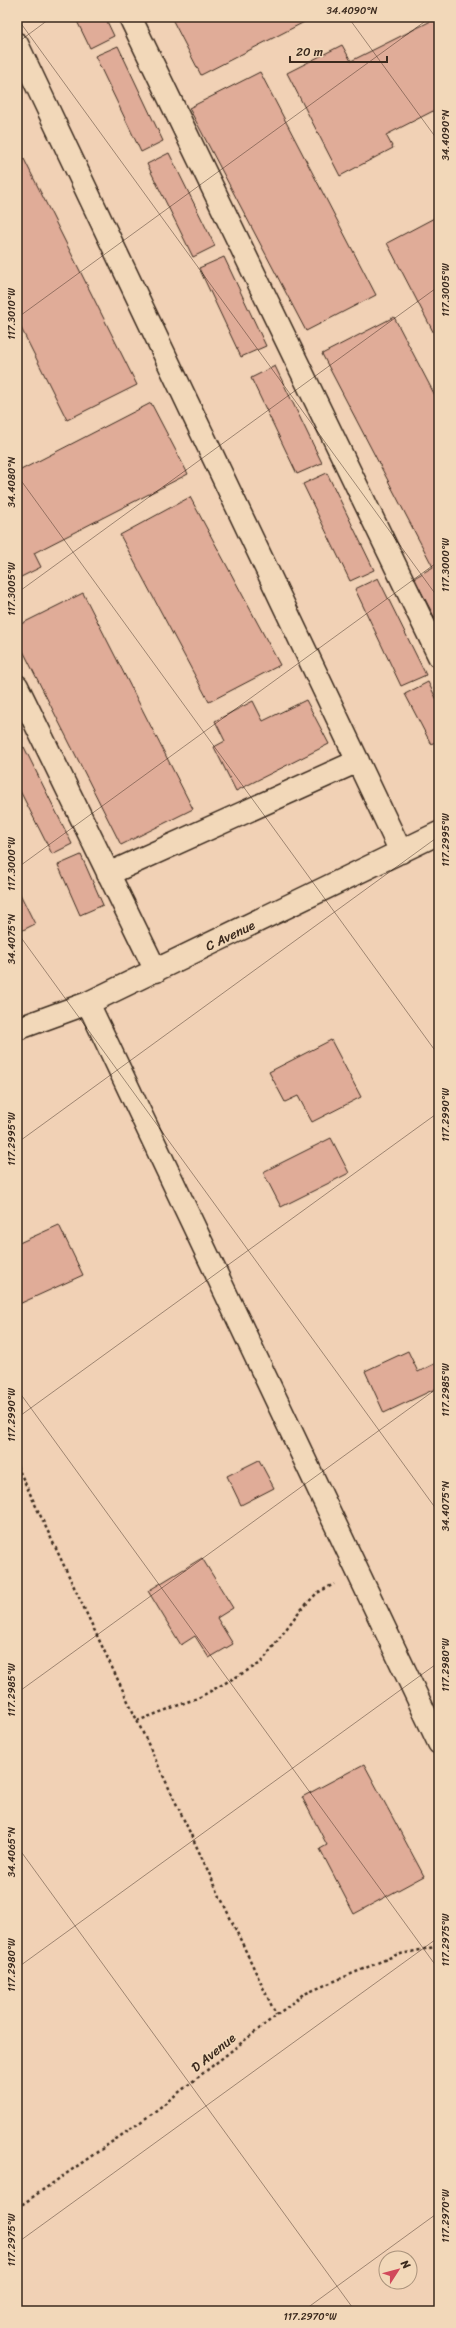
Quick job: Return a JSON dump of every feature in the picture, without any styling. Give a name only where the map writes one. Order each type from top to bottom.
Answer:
[{"type":"street","points":[[130,17],[439,656]]},
{"type":"street","points":[[17,44],[402,852]]},
{"type":"street","points":[[17,686],[156,971]]},
{"type":"street","points":[[108,874],[358,761]]},
{"type":"street","name":"C Avenue","points":[[17,1029],[88,1003],[439,833]]},
{"type":"street","points":[[88,1003],[439,1743]]},
{"type":"path","points":[[17,1466],[276,2015]]},
{"type":"path","points":[[137,1721],[200,1697],[261,1663],[298,1612],[317,1593],[358,1573]]},
{"type":"path","name":"D Avenue","points":[[17,2208],[149,2116],[302,1995],[396,1955],[439,1946]]},
{"type":"building","points":[[75,17],[105,17],[114,36],[90,48]]},
{"type":"building","points":[[171,17],[314,17],[201,75]]},
{"type":"building","points":[[439,17],[439,108],[386,135],[393,148],[340,176],[287,73],[342,45],[351,61]]},
{"type":"building","points":[[118,46],[163,141],[141,152],[95,56]]},
{"type":"building","points":[[260,72],[376,295],[306,331],[189,108]]},
{"type":"building","points":[[169,153],[215,246],[193,257],[147,164]]},
{"type":"building","points":[[24,159],[137,385],[67,420],[17,320],[17,163]]},
{"type":"building","points":[[438,216],[439,217],[439,343],[387,243]]},
{"type":"building","points":[[224,257],[266,346],[241,357],[199,268]]},
{"type":"building","points":[[394,317],[439,403],[439,626],[414,578],[433,567],[322,354]]},
{"type":"building","points":[[275,366],[322,463],[297,474],[251,378]]},
{"type":"building","points":[[151,403],[188,474],[34,553],[41,567],[17,579],[17,472]]},
{"type":"building","points":[[327,473],[374,570],[350,581],[303,484]]},
{"type":"building","points":[[190,497],[280,665],[209,702],[120,535]]},
{"type":"building","points":[[378,578],[426,675],[401,686],[355,589]]},
{"type":"building","points":[[83,593],[193,809],[121,845],[17,639],[17,626]]},
{"type":"building","points":[[428,682],[439,704],[439,740],[431,744],[405,694]]},
{"type":"building","points":[[306,700],[329,744],[236,791],[214,747],[225,741],[215,721],[253,701],[263,721]]},
{"type":"building","points":[[24,747],[72,844],[52,854],[17,785],[17,751]]},
{"type":"building","points":[[81,855],[103,905],[80,915],[58,865]]},
{"type":"building","points":[[17,888],[35,924],[17,933]]},
{"type":"building","points":[[331,1040],[361,1097],[312,1122],[298,1096],[285,1102],[269,1072]]},
{"type":"building","points":[[331,1138],[349,1173],[281,1207],[263,1172]]},
{"type":"building","points":[[59,1225],[83,1275],[17,1305],[17,1244]]},
{"type":"building","points":[[408,1351],[418,1372],[436,1363],[439,1370],[439,1387],[384,1413],[365,1371]]},
{"type":"building","points":[[259,1460],[274,1488],[241,1505],[227,1476]]},
{"type":"building","points":[[202,1558],[233,1608],[217,1618],[233,1644],[209,1658],[195,1636],[181,1645],[148,1591]]},
{"type":"building","points":[[364,1764],[424,1876],[354,1914],[320,1849],[327,1845],[302,1797]]}]
